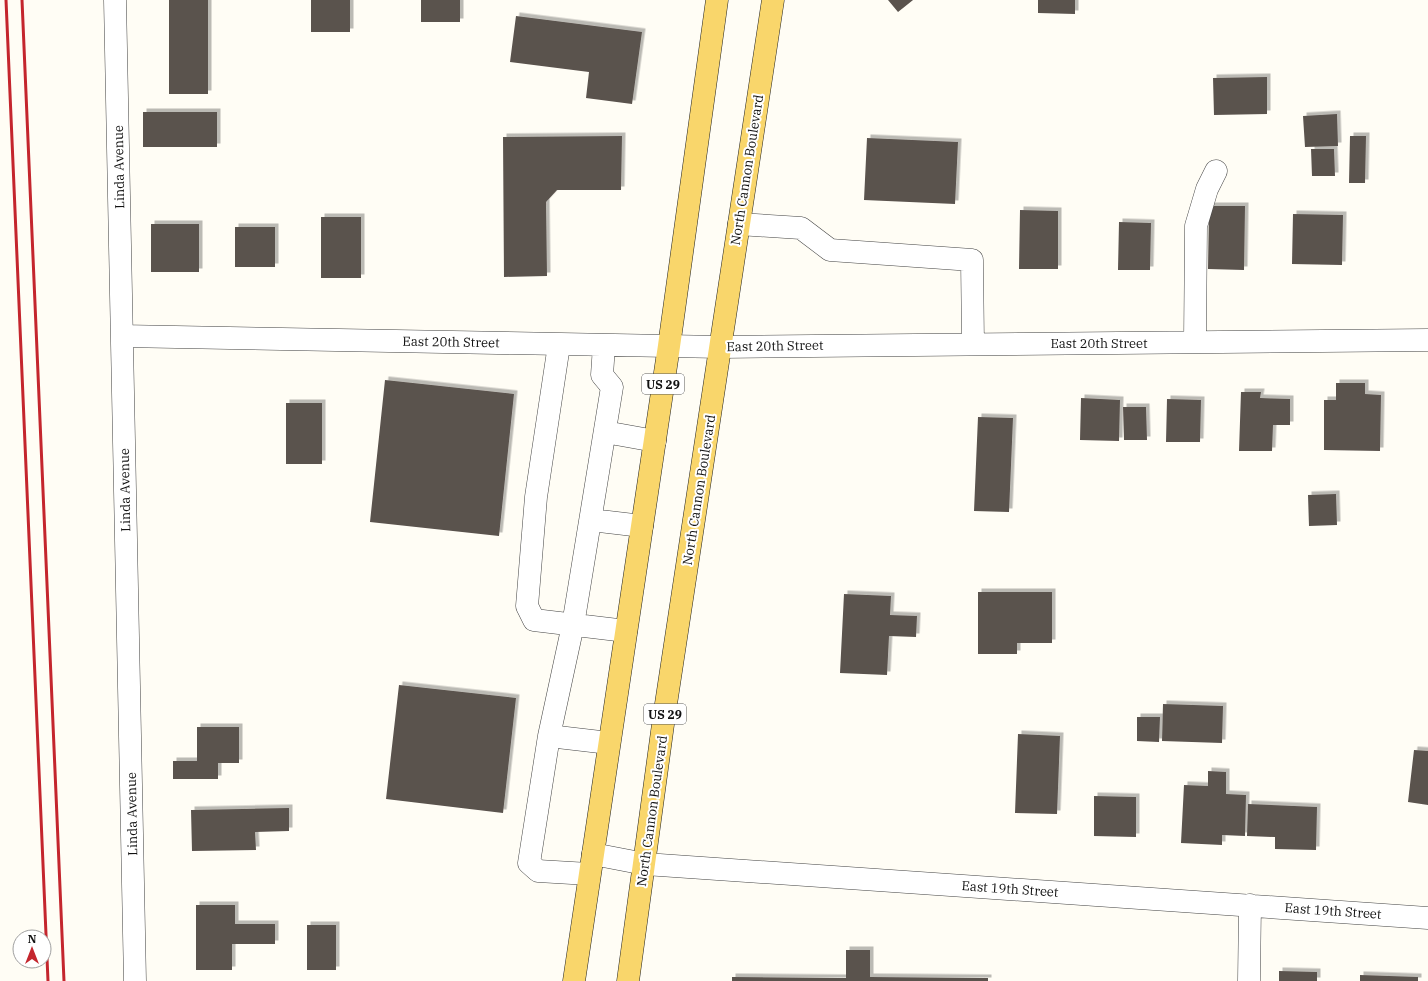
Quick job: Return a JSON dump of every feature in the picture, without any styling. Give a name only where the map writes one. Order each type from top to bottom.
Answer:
[{"type":"main road","name":"US 29","points":[[574,981],[669,346],[717,0]]},
{"type":"main road","name":"North Cannon Boulevard","points":[[628,981],[664,717],[773,0]]},
{"type":"street","name":"Linda Avenue","points":[[115,0],[135,981]]},
{"type":"street","points":[[1195,342],[1196,226],[1207,189],[1216,171]]},
{"type":"street","points":[[739,224],[801,228],[830,250],[972,260],[974,344]]},
{"type":"street","name":"East 20th Street","points":[[122,336],[721,347],[1428,340]]},
{"type":"street","points":[[559,345],[536,497],[526,606],[534,620],[626,631]]},
{"type":"street","points":[[604,346],[602,375],[612,387],[573,625],[549,736],[609,743]]},
{"type":"street","points":[[605,432],[655,441]]},
{"type":"street","points":[[591,520],[642,526]]},
{"type":"street","name":"East 19th Street","points":[[549,736],[530,863],[538,871],[591,864],[645,864],[1428,918]]},
{"type":"street","points":[[1249,981],[1250,905]]},
{"type":"building","points":[[169,0],[208,0],[208,94],[169,94]]},
{"type":"building","points":[[311,0],[350,0],[350,32],[311,32]]},
{"type":"building","points":[[421,0],[460,0],[460,22],[421,22]]},
{"type":"building","points":[[888,0],[913,0],[898,12]]},
{"type":"building","points":[[1038,0],[1075,0],[1075,14],[1038,13]]},
{"type":"building","points":[[516,16],[642,32],[632,104],[586,98],[589,72],[510,62]]},
{"type":"building","points":[[1267,77],[1267,114],[1214,115],[1213,78]]},
{"type":"building","points":[[143,112],[217,112],[217,147],[143,147]]},
{"type":"building","points":[[1337,114],[1338,146],[1305,147],[1303,116]]},
{"type":"building","points":[[622,136],[621,190],[557,190],[546,202],[547,276],[504,277],[503,137]]},
{"type":"building","points":[[1350,136],[1366,136],[1365,183],[1349,183]]},
{"type":"building","points":[[867,138],[958,142],[955,204],[864,200]]},
{"type":"building","points":[[1311,149],[1334,149],[1335,176],[1312,176]]},
{"type":"building","points":[[1209,206],[1245,206],[1244,270],[1208,269]]},
{"type":"building","points":[[1020,210],[1058,211],[1058,269],[1019,269]]},
{"type":"building","points":[[1293,214],[1343,215],[1342,265],[1292,264]]},
{"type":"building","points":[[321,217],[361,217],[361,278],[321,278]]},
{"type":"building","points":[[1119,222],[1151,223],[1150,270],[1118,270]]},
{"type":"building","points":[[151,224],[199,224],[199,272],[151,272]]},
{"type":"building","points":[[235,227],[275,227],[275,267],[235,267]]},
{"type":"building","points":[[385,380],[514,394],[499,536],[370,522]]},
{"type":"building","points":[[1336,383],[1365,383],[1365,394],[1381,395],[1380,451],[1324,450],[1324,400],[1336,400]]},
{"type":"building","points":[[1241,392],[1261,392],[1260,398],[1290,399],[1290,425],[1273,425],[1272,451],[1239,451]]},
{"type":"building","points":[[1081,398],[1120,400],[1119,441],[1080,440]]},
{"type":"building","points":[[1167,399],[1201,400],[1200,442],[1166,442]]},
{"type":"building","points":[[286,403],[322,403],[322,464],[286,464]]},
{"type":"building","points":[[1123,407],[1146,407],[1147,440],[1124,440]]},
{"type":"building","points":[[978,417],[1013,418],[1009,512],[974,511]]},
{"type":"building","points":[[1336,494],[1337,525],[1309,526],[1308,495]]},
{"type":"building","points":[[978,592],[1052,592],[1052,643],[1017,643],[1017,654],[978,654]]},
{"type":"building","points":[[844,594],[891,596],[890,615],[917,616],[916,637],[889,636],[887,675],[840,673]]},
{"type":"building","points":[[399,685],[516,698],[503,813],[386,799]]},
{"type":"building","points":[[1163,704],[1223,706],[1222,743],[1162,741]]},
{"type":"building","points":[[1137,717],[1160,717],[1159,742],[1137,741]]},
{"type":"building","points":[[197,727],[239,727],[239,763],[218,763],[218,779],[173,779],[173,761],[197,761]]},
{"type":"building","points":[[1018,734],[1060,736],[1057,814],[1015,813]]},
{"type":"building","points":[[1414,750],[1428,751],[1428,805],[1408,802]]},
{"type":"building","points":[[1208,771],[1226,772],[1226,794],[1246,795],[1245,836],[1222,835],[1222,845],[1181,843],[1184,785],[1208,786]]},
{"type":"building","points":[[1094,796],[1136,797],[1136,837],[1094,836]]},
{"type":"building","points":[[1248,804],[1317,807],[1316,850],[1275,849],[1275,837],[1247,836]]},
{"type":"building","points":[[289,808],[289,831],[255,832],[256,850],[192,851],[191,810]]},
{"type":"building","points":[[196,905],[235,905],[235,924],[275,924],[275,944],[232,944],[232,970],[196,970]]},
{"type":"building","points":[[307,925],[336,925],[336,970],[307,970]]},
{"type":"building","points":[[846,950],[870,950],[870,977],[988,978],[988,981],[732,981],[732,977],[846,978]]},
{"type":"building","points":[[1279,971],[1317,972],[1317,981],[1279,981]]},
{"type":"building","points":[[1360,975],[1418,977],[1418,981],[1360,981]]},
{"type":"railway","points":[[6,0],[48,981]]},
{"type":"railway","points":[[22,0],[64,981]]}]
